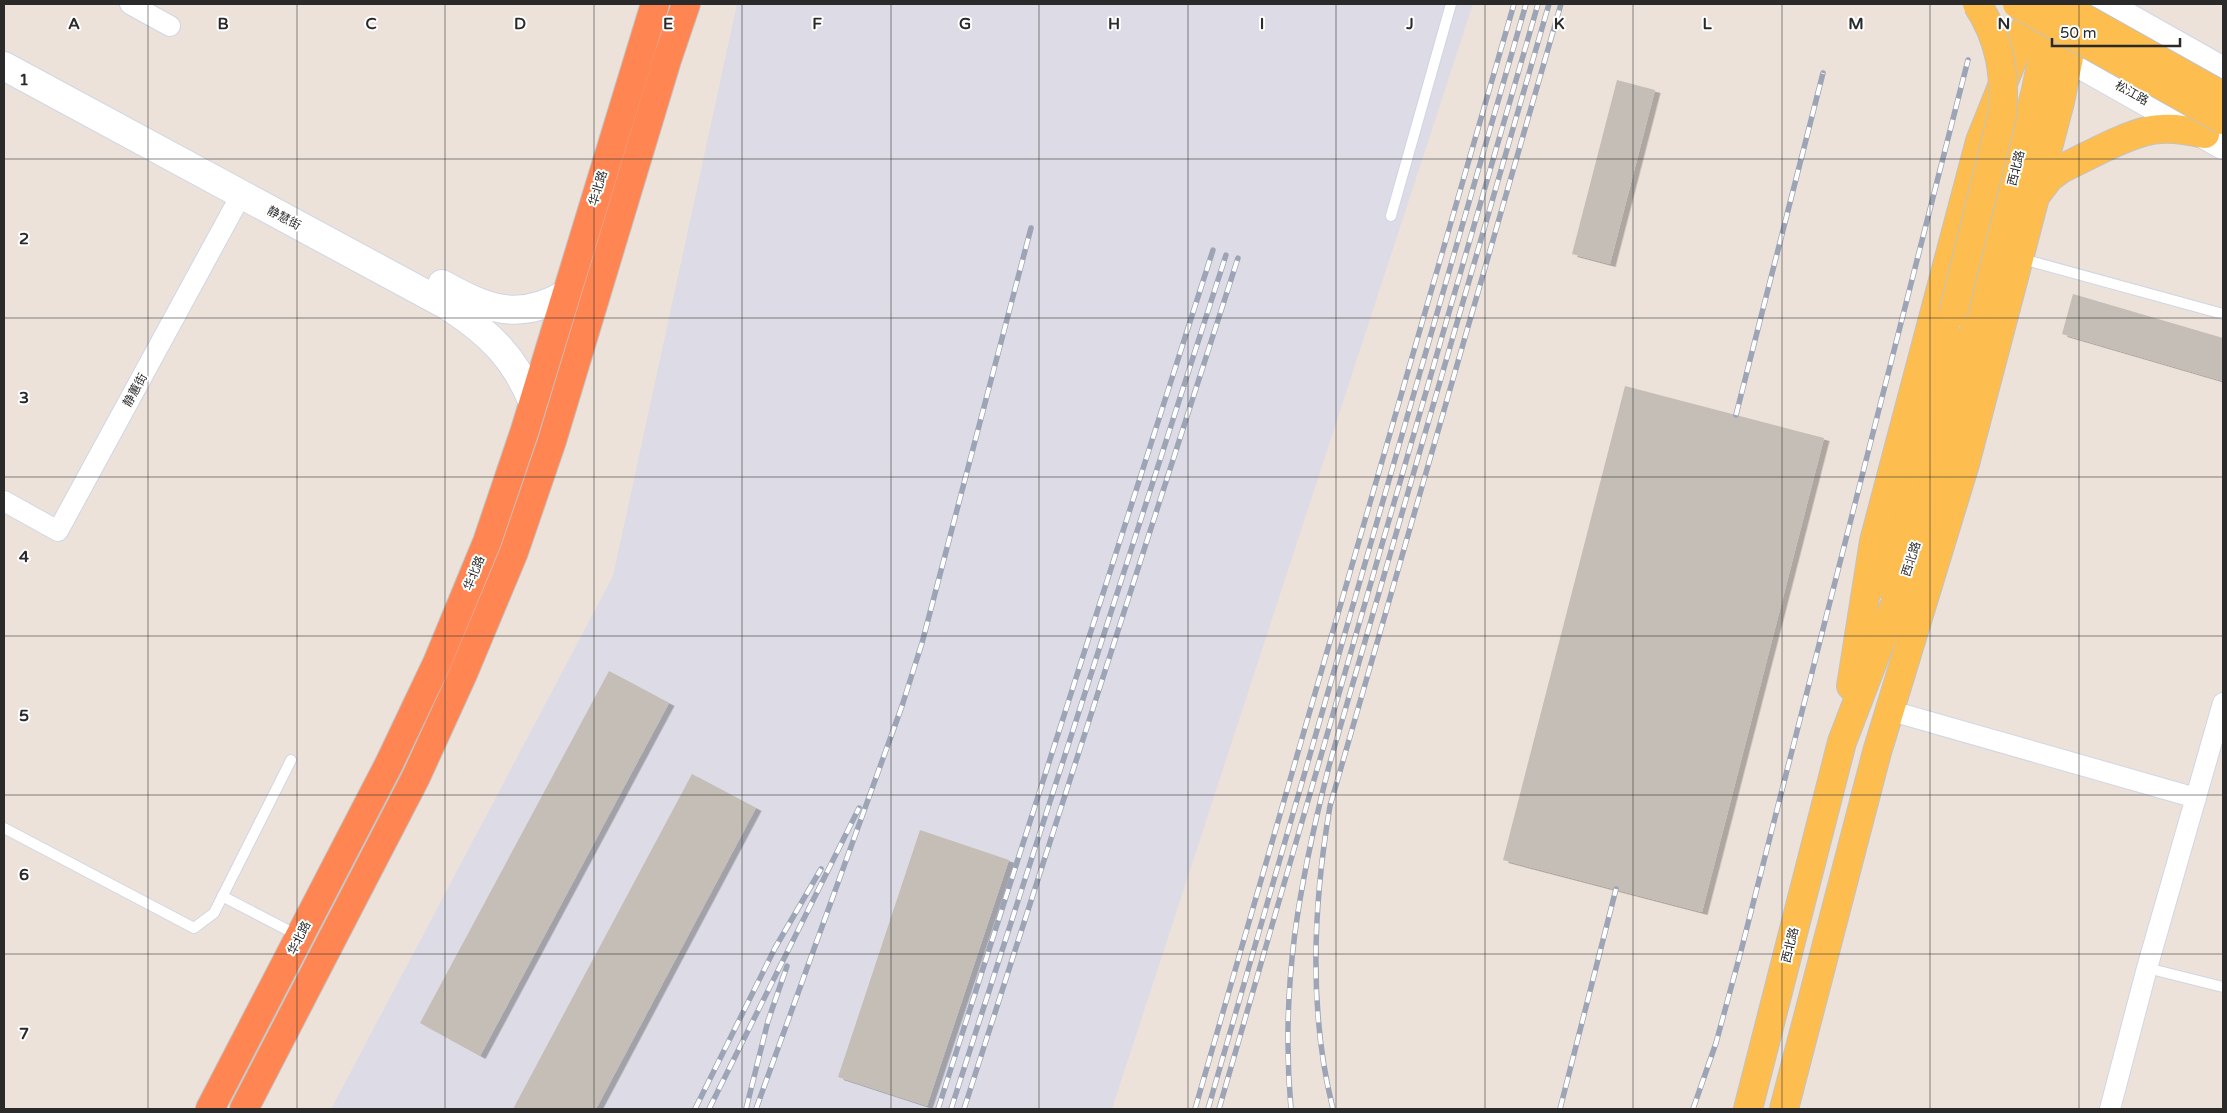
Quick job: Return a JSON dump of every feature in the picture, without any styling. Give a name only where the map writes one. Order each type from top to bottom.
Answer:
[{"type":"highway","name":"华北路","points":[[210,1109],[389,764],[437,663],[487,542],[534,403],[655,4]]},
{"type":"highway","points":[[244,1109],[416,777],[463,674],[514,552],[552,441],[664,69],[686,4]]},
{"type":"main road","points":[[1865,597],[1881,575],[1894,548],[2002,116],[2004,98],[2002,63],[1988,20],[1977,4]]},
{"type":"main road","name":"松江路","points":[[2017,4],[2217,133]]},
{"type":"main road","name":"西北路","points":[[1784,1109],[1888,710],[1965,464],[2035,198],[2080,4]]},
{"type":"main road","points":[[1842,742],[1874,541],[1980,141],[2053,5],[2223,96]]},
{"type":"main road","name":"西北路","points":[[1748,1109],[1842,742],[1905,578],[1941,459],[2035,94],[2053,5]]},
{"type":"main road","points":[[2035,198],[2050,177],[2061,170],[2144,131],[2161,128],[2217,133]]},
{"type":"street","points":[[130,4],[170,26]]},
{"type":"street","points":[[2104,4],[2223,71]]},
{"type":"street","points":[[2053,5],[2069,58]]},
{"type":"street","name":"静慧街","points":[[4,49],[479,303],[525,310],[546,306],[566,294]]},
{"type":"street","name":"松江路","points":[[2069,58],[2217,133]]},
{"type":"street","name":"静慧街","points":[[4,66],[448,306],[471,321],[511,360],[524,379],[534,403]]},
{"type":"street","name":"静蕙街","points":[[4,501],[58,531],[241,194]]},
{"type":"street","points":[[2110,1109],[2147,968],[2223,703]]},
{"type":"street","points":[[1888,710],[2196,798]]},
{"type":"lane","points":[[1391,216],[1451,4]]},
{"type":"lane","points":[[2019,258],[2223,314]]},
{"type":"lane","points":[[4,828],[194,928],[214,913],[291,760]]},
{"type":"lane","points":[[222,896],[300,936]]},
{"type":"lane","points":[[2147,968],[2223,987]]},
{"type":"shaded area","points":[[737,4],[1473,4],[1112,1109],[331,1109],[613,576]]},
{"type":"building","points":[[1617,80],[1655,90],[1610,264],[1572,254]]},
{"type":"building","points":[[2073,294],[2223,338],[2223,381],[2062,334]]},
{"type":"building","points":[[1625,386],[1824,438],[1702,912],[1503,860]]},
{"type":"building","points":[[609,671],[669,703],[480,1056],[420,1023]]},
{"type":"building","points":[[692,774],[756,808],[596,1109],[513,1109]]},
{"type":"building","points":[[920,830],[1009,860],[927,1106],[838,1077]]},
{"type":"railway","points":[[1195,1109],[1514,4]]},
{"type":"railway","points":[[1208,1109],[1526,4]]},
{"type":"railway","points":[[1219,1109],[1538,4]]},
{"type":"railway","points":[[1291,1109],[1288,1064],[1290,978],[1301,894],[1318,810],[1329,766],[1549,4]]},
{"type":"railway","points":[[1333,1109],[1325,1072],[1320,1034],[1316,958],[1320,882],[1330,806],[1561,4]]},
{"type":"railway","points":[[1693,1109],[1716,1043],[1741,951],[1968,60]]},
{"type":"railway","points":[[1736,415],[1823,73]]},
{"type":"railway","points":[[756,1109],[902,706],[922,643],[1031,228]]},
{"type":"railway","points":[[938,1109],[1213,250]]},
{"type":"railway","points":[[951,1109],[1226,255]]},
{"type":"railway","points":[[964,1109],[1238,258]]},
{"type":"railway","points":[[709,1109],[859,808]]},
{"type":"railway","points":[[695,1109],[775,948],[821,869]]},
{"type":"railway","points":[[1560,1109],[1616,889]]},
{"type":"railway","points":[[746,1109],[768,1021],[787,966]]}]
